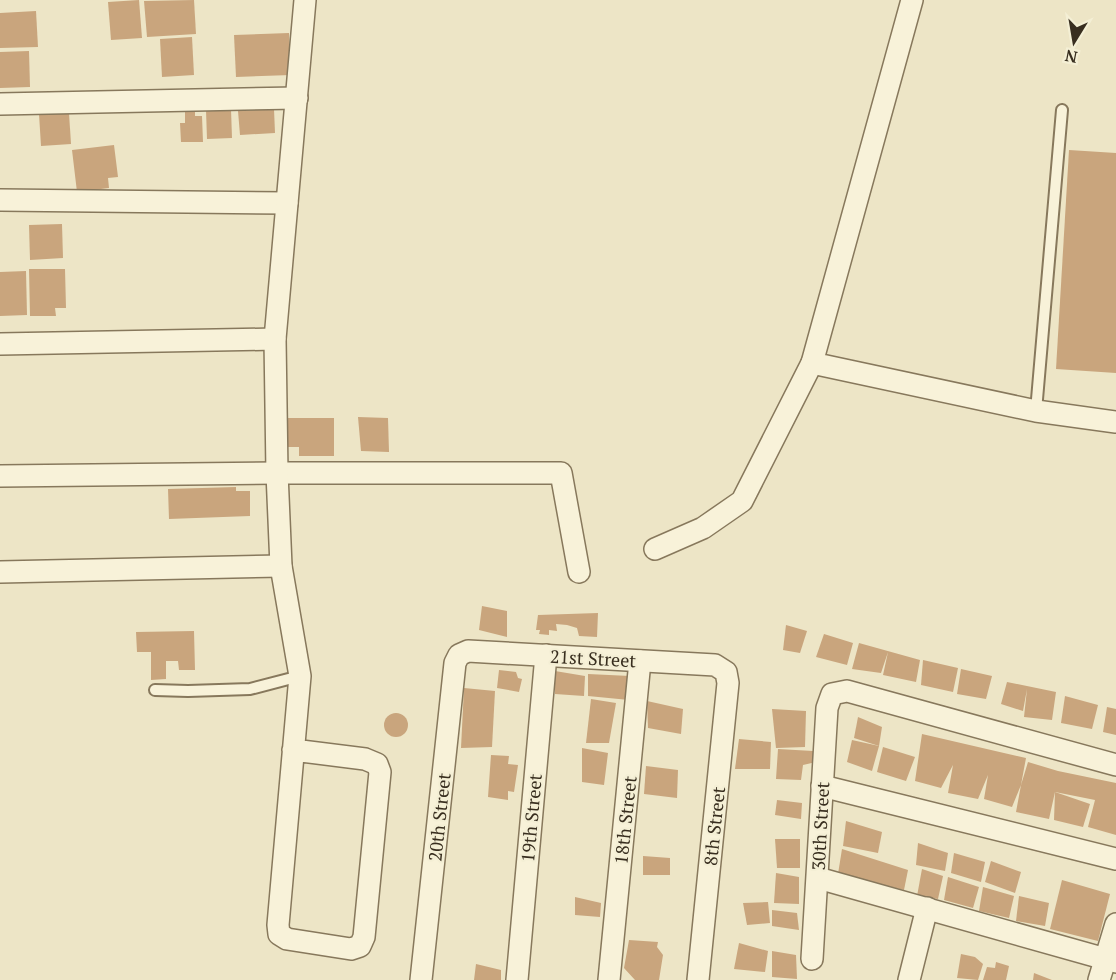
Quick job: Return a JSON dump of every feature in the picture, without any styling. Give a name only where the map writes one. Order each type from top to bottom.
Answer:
[{"type":"street","points":[[293,750],[365,759],[377,764],[380,772],[364,937],[360,946],[351,949],[287,939],[279,934],[278,925],[293,750],[300,676],[281,566],[275,339],[305,0]]},
{"type":"street","points":[[655,549],[703,528],[742,501],[812,363],[912,0]]},
{"type":"street","points":[[0,104],[297,98]]},
{"type":"street","points":[[0,200],[287,203]]},
{"type":"street","points":[[0,344],[275,339]]},
{"type":"street","points":[[812,363],[1036,411],[1116,422]]},
{"type":"street","points":[[0,476],[561,473],[579,572]]},
{"type":"street","points":[[0,572],[281,566]]},
{"type":"street","name":"21st Street","points":[[459,655],[468,651],[715,665],[726,672]]},
{"type":"street","name":"20th Street","points":[[421,980],[455,663],[459,655]]},
{"type":"street","name":"19th Street","points":[[517,980],[546,655]]},
{"type":"street","name":"18th Street","points":[[609,980],[640,661]]},
{"type":"street","name":"8th Street","points":[[698,980],[728,683],[726,672]]},
{"type":"street","name":"30th Street","points":[[812,959],[827,708],[832,694],[847,692],[1116,765]]},
{"type":"street","points":[[822,786],[1116,859]]},
{"type":"street","points":[[818,878],[1111,960]]},
{"type":"street","points":[[909,980],[927,908]]},
{"type":"street","points":[[1099,980],[1111,960],[1116,924]]},
{"type":"lane","points":[[1036,411],[1062,110]]},
{"type":"lane","points":[[155,690],[250,689],[300,676]]},
{"type":"building","points":[[139,0],[142,38],[111,40],[108,2]]},
{"type":"building","points":[[194,0],[196,34],[147,37],[144,1]]},
{"type":"building","points":[[36,11],[38,47],[0,48],[0,13]]},
{"type":"building","points":[[289,33],[291,75],[236,77],[234,35]]},
{"type":"building","points":[[192,37],[194,75],[162,77],[160,39]]},
{"type":"building","points":[[29,51],[30,87],[0,88],[0,52]]},
{"type":"building","points":[[231,109],[232,138],[207,139],[206,110]]},
{"type":"building","points":[[274,109],[275,133],[240,135],[238,111]]},
{"type":"building","points":[[195,110],[195,116],[202,116],[203,142],[181,142],[180,123],[185,123],[185,111]]},
{"type":"building","points":[[69,113],[71,144],[41,146],[39,114]]},
{"type":"building","points":[[114,145],[118,177],[108,178],[109,188],[77,192],[72,150]]},
{"type":"building","points":[[1069,150],[1116,153],[1116,373],[1056,369]]},
{"type":"building","points":[[62,224],[63,258],[30,260],[29,225]]},
{"type":"building","points":[[29,269],[65,269],[66,308],[55,308],[56,316],[30,316]]},
{"type":"building","points":[[26,271],[27,315],[0,316],[0,272]]},
{"type":"building","points":[[358,417],[388,418],[389,452],[361,451]]},
{"type":"building","points":[[286,418],[334,418],[334,456],[299,456],[299,447],[286,447]]},
{"type":"building","points":[[236,487],[236,491],[250,491],[250,516],[169,519],[168,489]]},
{"type":"building","points":[[482,606],[507,611],[507,637],[479,630]]},
{"type":"building","points":[[598,613],[597,637],[579,636],[577,628],[567,625],[556,624],[557,631],[549,630],[549,635],[539,634],[540,630],[536,630],[538,615]]},
{"type":"building","points":[[786,625],[807,631],[800,653],[783,650]]},
{"type":"building","points":[[194,631],[195,670],[179,670],[178,661],[166,661],[166,679],[151,680],[151,652],[137,652],[136,632]]},
{"type":"building","points":[[824,634],[853,643],[847,665],[816,657]]},
{"type":"building","points":[[859,643],[920,660],[916,682],[883,675],[888,652],[881,673],[852,669]]},
{"type":"building","points":[[923,660],[958,668],[953,692],[921,685]]},
{"type":"building","points":[[961,669],[992,676],[986,699],[957,694]]},
{"type":"building","points":[[499,670],[516,672],[518,678],[522,679],[519,692],[497,688]]},
{"type":"building","points":[[555,671],[585,676],[584,696],[555,694]]},
{"type":"building","points":[[588,674],[630,676],[629,700],[588,696]]},
{"type":"building","points":[[1007,682],[1056,692],[1052,720],[1024,717],[1027,689],[1023,711],[1001,704]]},
{"type":"building","points":[[464,688],[495,691],[492,747],[461,748]]},
{"type":"building","points":[[1065,696],[1098,705],[1092,729],[1061,723]]},
{"type":"building","points":[[591,699],[616,703],[609,743],[586,743]]},
{"type":"building","points":[[647,701],[683,709],[681,734],[648,728]]},
{"type":"building","points":[[1107,707],[1116,709],[1116,735],[1103,732]]},
{"type":"building","points":[[772,709],[806,711],[805,747],[776,748]]},
{"type":"building","points":[[396,713],[405,716],[408,725],[405,734],[396,737],[387,734],[384,725],[387,716]]},
{"type":"building","points":[[858,717],[882,727],[879,746],[854,738]]},
{"type":"building","points":[[922,734],[1026,758],[1021,785],[1012,807],[984,799],[988,775],[978,799],[948,793],[953,765],[941,788],[915,781]]},
{"type":"building","points":[[739,739],[771,742],[770,769],[735,769]]},
{"type":"building","points":[[852,740],[879,746],[872,771],[847,762]]},
{"type":"building","points":[[883,747],[915,757],[906,781],[877,772]]},
{"type":"building","points":[[582,748],[608,753],[604,785],[582,782]]},
{"type":"building","points":[[778,749],[813,751],[816,762],[803,765],[801,780],[776,779]]},
{"type":"building","points":[[491,755],[509,756],[508,764],[518,765],[514,792],[508,791],[508,800],[488,797]]},
{"type":"building","points":[[1028,762],[1116,783],[1116,835],[1088,827],[1095,800],[1055,792],[1049,819],[1016,812]]},
{"type":"building","points":[[646,766],[678,770],[677,798],[644,794]]},
{"type":"building","points":[[1055,792],[1090,804],[1083,827],[1054,820]]},
{"type":"building","points":[[777,800],[802,803],[801,819],[775,815]]},
{"type":"building","points":[[846,821],[882,832],[878,853],[843,846]]},
{"type":"building","points":[[775,839],[800,839],[800,868],[777,868]]},
{"type":"building","points":[[918,843],[948,853],[945,871],[916,865]]},
{"type":"building","points":[[842,849],[908,870],[904,890],[838,874]]},
{"type":"building","points":[[954,853],[985,862],[981,882],[951,873]]},
{"type":"building","points":[[643,856],[670,858],[670,875],[643,875]]},
{"type":"building","points":[[991,861],[1021,872],[1015,893],[985,882]]},
{"type":"building","points":[[922,869],[943,876],[938,899],[917,896]]},
{"type":"building","points":[[776,873],[799,877],[799,904],[774,903]]},
{"type":"building","points":[[948,877],[979,887],[973,908],[944,900]]},
{"type":"building","points":[[1062,880],[1110,894],[1098,941],[1050,929]]},
{"type":"building","points":[[983,887],[1014,896],[1009,918],[979,911]]},
{"type":"building","points":[[1019,896],[1049,903],[1045,926],[1016,921]]},
{"type":"building","points":[[575,897],[601,903],[600,917],[575,915]]},
{"type":"building","points":[[768,902],[770,923],[747,925],[743,903]]},
{"type":"building","points":[[772,910],[797,913],[799,930],[772,926]]},
{"type":"building","points":[[629,940],[658,942],[657,947],[663,955],[659,980],[635,980],[624,968]]},
{"type":"building","points":[[739,943],[768,951],[765,972],[734,969]]},
{"type":"building","points":[[772,951],[796,955],[797,979],[772,977]]},
{"type":"building","points":[[961,954],[975,957],[983,964],[978,980],[957,978]]},
{"type":"building","points":[[996,962],[1009,966],[1006,980],[983,980],[987,967],[995,968]]},
{"type":"building","points":[[476,964],[501,970],[501,980],[474,980]]},
{"type":"building","points":[[1034,973],[1052,980],[1033,980]]}]
